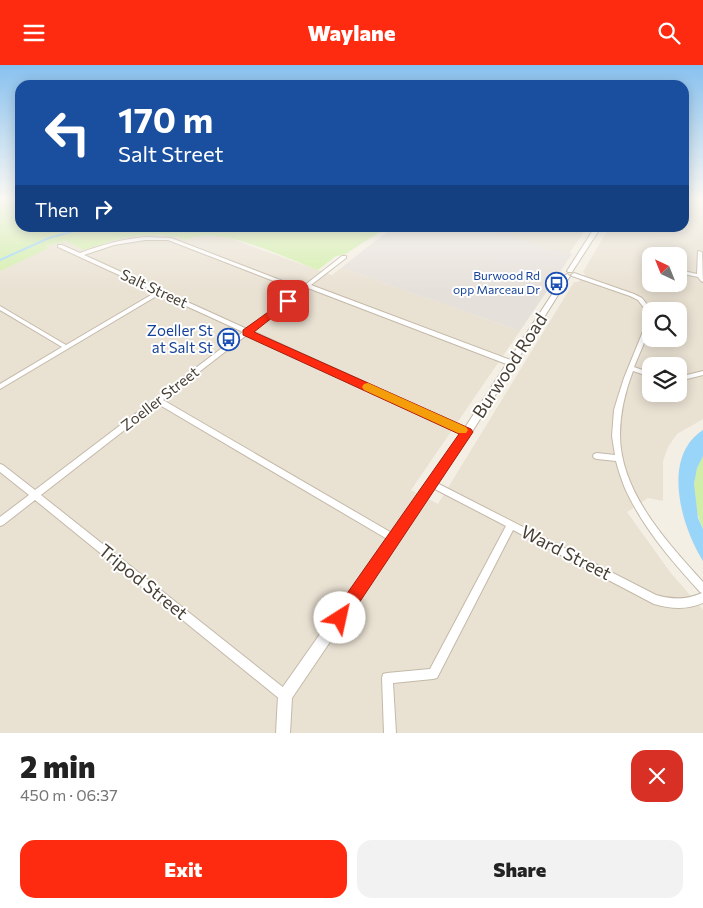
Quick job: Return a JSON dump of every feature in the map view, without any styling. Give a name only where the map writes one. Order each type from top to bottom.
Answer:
[{"type":"street","name":"Burwood Road","points":[[285,696],[432,484],[570,274],[595,232]]},
{"type":"street","points":[[80,255],[111,242],[147,237],[169,239],[512,363]]},
{"type":"street","name":"Salt Street","points":[[60,245],[466,432]]},
{"type":"street","points":[[688,274],[702,278],[700,252]]},
{"type":"street","name":"Zoeller Street","points":[[0,522],[344,257]]},
{"type":"street","points":[[570,274],[632,295],[640,299],[650,312],[651,318],[618,408],[616,425],[618,458],[635,499],[662,543],[703,589]]},
{"type":"street","points":[[0,387],[159,292]]},
{"type":"street","points":[[0,308],[66,347]]},
{"type":"street","points":[[632,369],[642,372]]},
{"type":"street","points":[[687,377],[703,373]]},
{"type":"street","points":[[159,401],[394,539]]},
{"type":"street","points":[[596,456],[618,458]]},
{"type":"street","name":"Tripod Street","points":[[0,467],[285,696]]},
{"type":"street","name":"Ward Street","points":[[432,484],[654,599],[670,605],[686,605],[703,598]]},
{"type":"street","points":[[390,733],[388,677],[434,674],[511,525]]},
{"type":"street","points":[[283,733],[285,696]]},
{"type":"shaded area","points":[[689,229],[703,229],[703,419],[677,434],[668,447],[663,461],[663,501],[648,498],[627,512],[670,572],[703,610],[703,733],[0,733],[0,271],[46,246],[66,241],[84,249],[132,236],[172,236],[187,240],[195,236],[220,235],[332,275],[341,268],[520,331],[411,490],[438,504],[574,282],[578,282],[585,274],[583,272],[607,232],[689,232]]},
{"type":"shaded area","points":[[387,232],[493,232],[572,254],[520,331],[341,268]]},
{"type":"shaded area","points":[[492,232],[583,232],[569,254]]},
{"type":"green space","points":[[0,229],[15,229],[15,232],[380,232],[344,255],[336,256],[318,270],[233,239],[200,236],[187,240],[160,235],[148,235],[109,242],[84,250],[66,241],[46,246],[49,248],[0,271]]},
{"type":"green space","points":[[703,456],[703,529],[695,502],[694,482]]},
{"type":"water","points":[[703,430],[703,456],[697,468],[694,484],[698,518],[703,529],[703,561],[688,530],[682,511],[679,493],[679,474],[682,457],[690,442]]},
{"type":"waterway","points":[[0,260],[49,238],[70,232]]},
{"type":"slow traffic","points":[[368,387],[462,430]]},
{"type":"place","name":"Burwood Rd opp Marceau Dr","points":[[556,283]]},
{"type":"place","name":"Zoeller St at Salt St","points":[[229,340]]},
{"type":"route","points":[[288,301],[247,332],[466,432],[340,618]]}]
